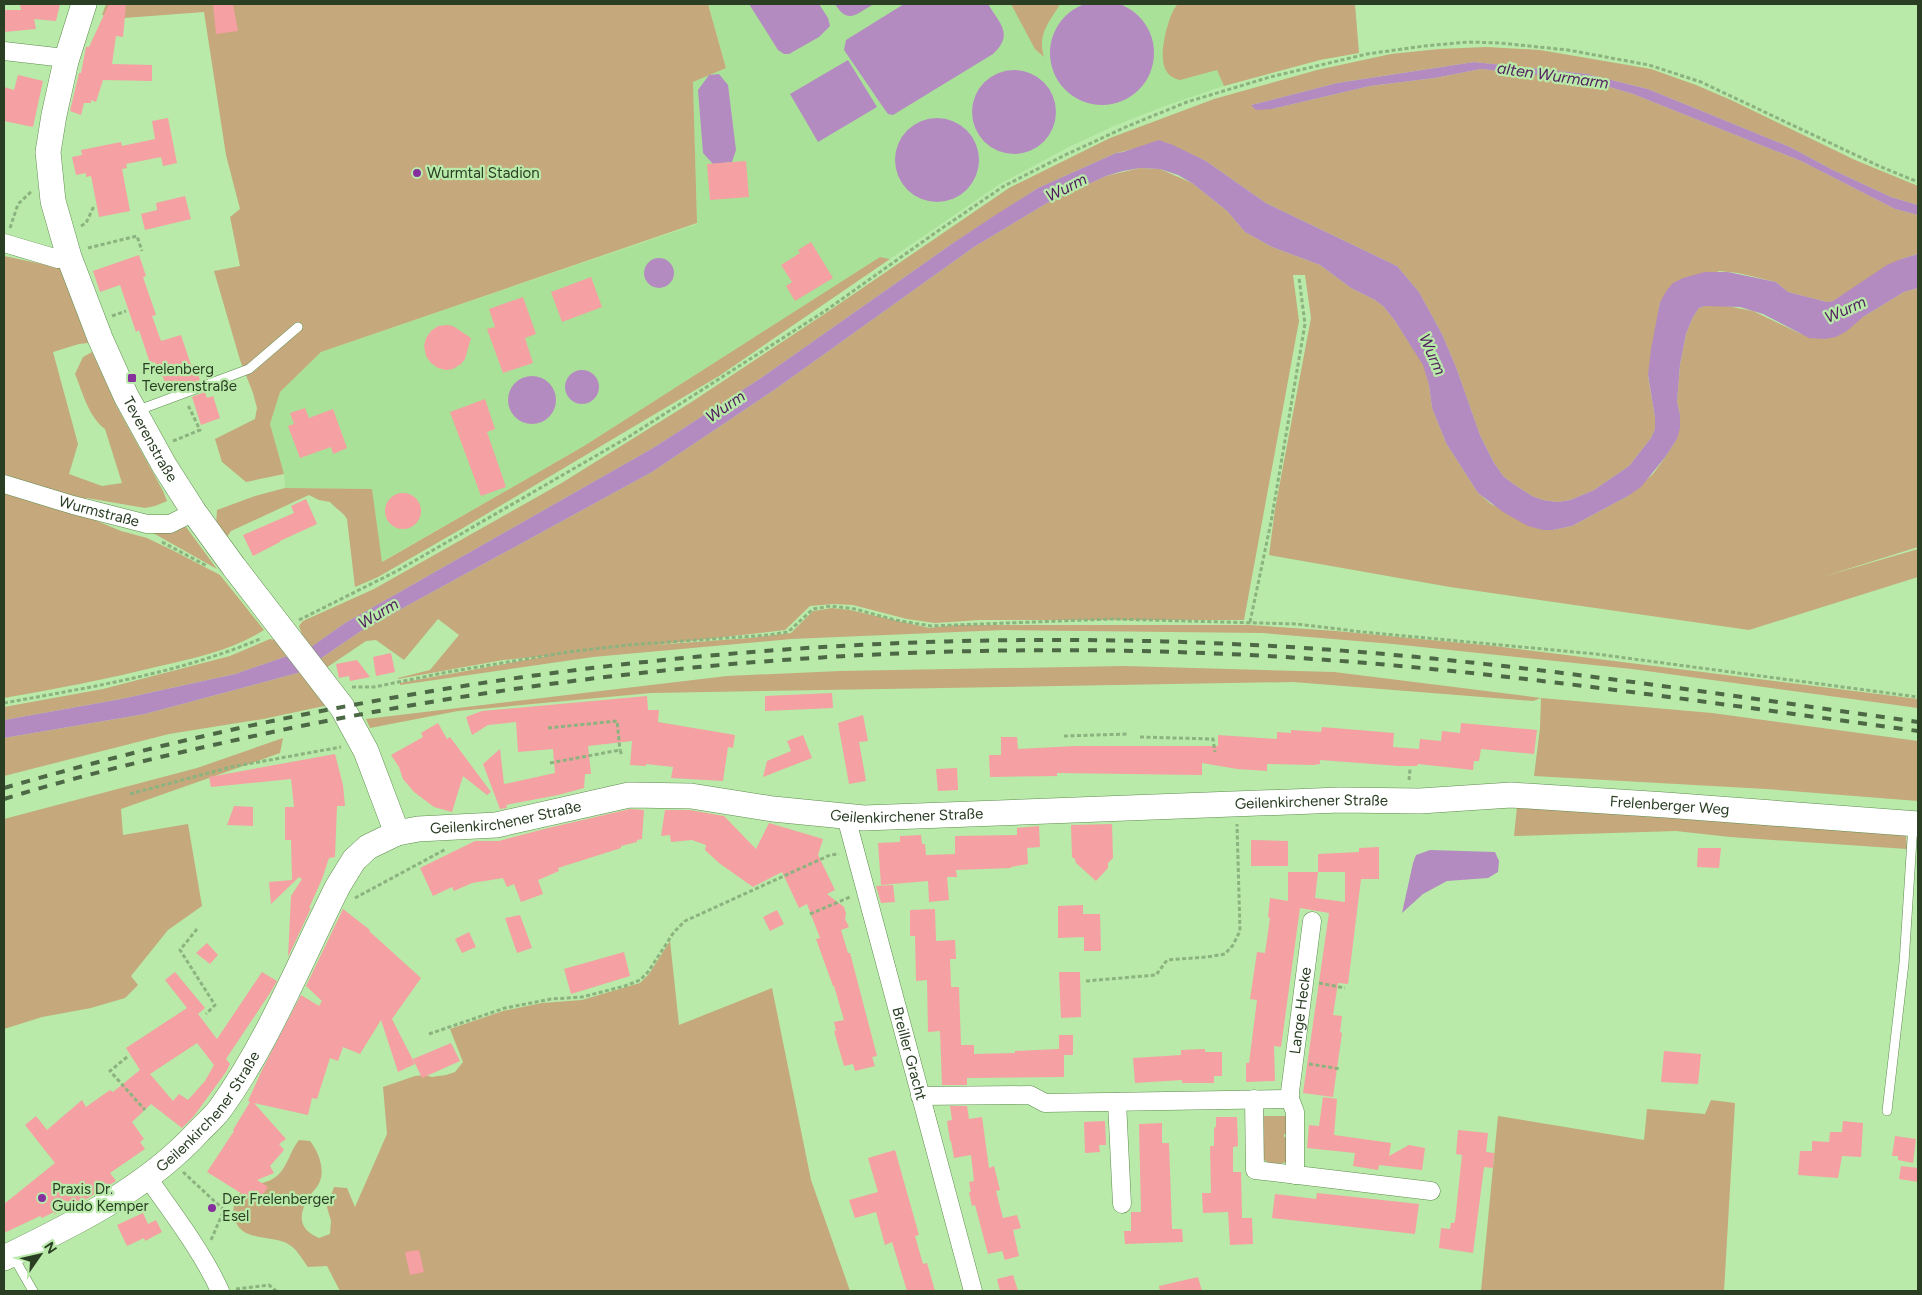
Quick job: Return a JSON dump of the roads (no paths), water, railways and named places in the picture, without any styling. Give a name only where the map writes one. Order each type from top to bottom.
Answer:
[{"type":"main road","name":"Teverenstraße","points":[[84,4],[66,61],[48,152],[54,201],[68,255],[101,340],[126,396],[164,465],[194,512],[234,567],[274,633],[334,696],[348,717],[361,743],[397,833]]},
{"type":"main road","name":"Geilenkirchener Straße","points":[[8,1256],[98,1209],[148,1178],[186,1146],[219,1110],[251,1061],[338,886],[354,860],[368,847],[397,833],[418,829],[496,825],[629,795],[691,796],[773,809],[864,818],[1236,803],[1340,800],[1420,801]]},
{"type":"main road","name":"Frelenberger Weg","points":[[1420,801],[1511,795],[1916,824]]},
{"type":"street","points":[[4,51],[56,57],[66,61]]},
{"type":"street","points":[[4,243],[58,259],[68,255]]},
{"type":"street","name":"Wurmstraße","points":[[4,484],[73,505],[147,524],[170,524],[194,512]]},
{"type":"street","name":"Breiller Gracht","points":[[846,817],[973,1291]]},
{"type":"street","name":"Lange Hecke","points":[[1296,1175],[1294,1112],[1290,1100],[1293,1062],[1312,921]]},
{"type":"street","points":[[920,1096],[1030,1096],[1045,1103],[1290,1100]]},
{"type":"street","points":[[1254,1100],[1255,1170],[1431,1191]]},
{"type":"street","points":[[1117,1102],[1122,1204]]},
{"type":"street","points":[[148,1178],[196,1250],[226,1290]]},
{"type":"lane","points":[[136,412],[250,369],[298,327]]},
{"type":"lane","points":[[1887,1111],[1904,963],[1916,824]]},
{"type":"lane","points":[[8,1256],[33,1291]]},
{"type":"water","points":[[1102,1],[1122,5],[1139,16],[1150,33],[1154,53],[1150,73],[1139,90],[1122,101],[1102,105],[1082,101],[1065,90],[1054,73],[1050,53],[1054,33],[1065,16],[1082,5]]},
{"type":"water","points":[[749,4],[819,4],[828,18],[830,26],[819,37],[789,54],[784,54],[778,50]]},
{"type":"water","points":[[835,4],[874,4],[853,16],[848,16]]},
{"type":"water","points":[[904,4],[988,4],[1000,23],[1004,35],[1003,41],[993,54],[893,115],[888,114],[844,50],[846,40]]},
{"type":"water","points":[[848,60],[877,107],[818,142],[790,94]]},
{"type":"water","name":"alten Wurmarm","points":[[1474,62],[1587,74],[1648,89],[1790,147],[1833,170],[1891,197],[1918,205],[1918,215],[1895,209],[1801,161],[1633,94],[1606,86],[1555,77],[1481,69],[1435,78],[1370,86],[1272,109],[1256,110],[1251,105],[1337,83]]},
{"type":"water","points":[[1014,70],[1037,77],[1049,89],[1056,112],[1049,135],[1037,147],[1014,154],[991,147],[979,135],[972,112],[979,89],[991,77]]},
{"type":"water","points":[[719,74],[728,85],[736,150],[732,162],[713,164],[703,153],[698,90],[709,75]]},
{"type":"water","points":[[937,118],[960,125],[972,137],[979,160],[972,183],[960,195],[937,202],[914,195],[902,183],[895,160],[902,137],[914,125]]},
{"type":"water","name":"Wurm","points":[[1159,140],[1206,161],[1266,203],[1397,266],[1419,292],[1442,334],[1480,435],[1493,461],[1503,476],[1532,496],[1543,500],[1557,502],[1570,500],[1594,490],[1629,466],[1651,438],[1655,429],[1655,418],[1648,375],[1651,349],[1660,302],[1673,283],[1705,272],[1728,272],[1776,282],[1788,292],[1827,302],[1833,301],[1887,265],[1918,254],[1918,288],[1904,292],[1863,317],[1847,331],[1836,337],[1825,339],[1809,338],[1763,314],[1740,307],[1705,306],[1699,308],[1686,334],[1680,365],[1677,402],[1680,414],[1680,428],[1677,439],[1666,456],[1641,487],[1628,496],[1572,526],[1543,530],[1528,526],[1503,512],[1478,493],[1446,443],[1432,408],[1429,385],[1423,365],[1384,307],[1375,300],[1351,288],[1320,265],[1272,247],[1245,232],[1227,211],[1192,183],[1178,175],[1160,169],[1140,168],[1123,171],[1106,176],[1047,203],[974,247],[777,388],[652,472],[361,631],[320,659],[311,647],[345,623],[653,448],[761,378],[953,243],[1038,188],[1116,153]]},
{"type":"water","points":[[659,258],[670,262],[674,273],[670,284],[659,288],[648,284],[644,273],[648,262]]},
{"type":"water","points":[[582,370],[594,375],[599,387],[594,399],[582,404],[570,399],[565,387],[570,375]]},
{"type":"water","points":[[532,376],[541,378],[549,383],[554,391],[556,400],[554,409],[549,417],[541,422],[532,424],[523,422],[515,417],[510,409],[508,400],[510,391],[515,383],[523,378]]},
{"type":"water","points":[[293,654],[305,671],[145,714],[4,738],[4,720],[121,699],[235,674]]},
{"type":"water","points":[[1430,850],[1495,852],[1499,861],[1498,872],[1488,878],[1447,881],[1423,894],[1402,913],[1416,855]]},
{"type":"railway","points":[[4,788],[159,747],[315,712],[473,684],[632,663],[792,649],[952,641],[1112,640],[1353,651],[1596,677],[1918,722]]},
{"type":"railway","points":[[4,799],[106,770],[277,731],[391,709],[506,690],[622,675],[738,664],[971,651],[1088,650],[1204,653],[1383,664],[1562,683],[1918,731]]},
{"type":"place","name":"Wurmtal Stadion","points":[[417,173]]},
{"type":"place","name":"Frelenberg Teverenstraße","points":[[132,378]]},
{"type":"place","name":"Praxis Dr. Guido Kemper","points":[[42,1198]]},
{"type":"place","name":"Der Frelenberger Esel","points":[[212,1208]]}]
